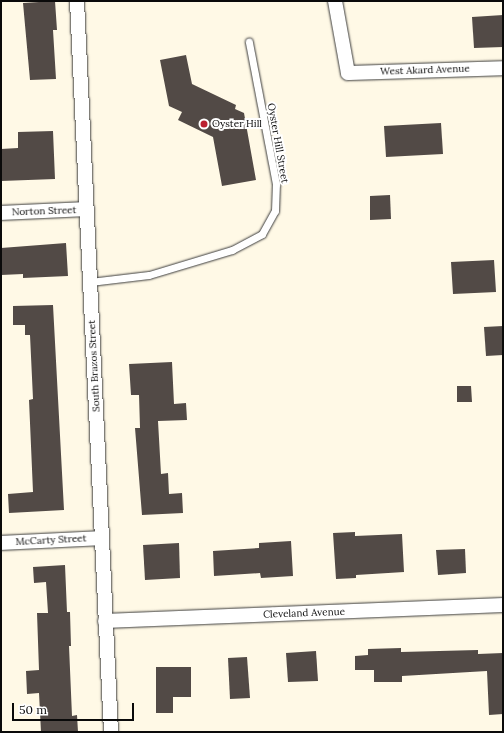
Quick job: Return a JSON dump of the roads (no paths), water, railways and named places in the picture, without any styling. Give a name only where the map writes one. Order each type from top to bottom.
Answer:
[{"type":"street","name":"South Brazos Street","points":[[77,1],[111,732]]},
{"type":"street","name":"West Akard Avenue","points":[[335,1],[348,73],[503,68]]},
{"type":"street","name":"Norton Street","points":[[1,213],[86,209]]},
{"type":"street","name":"McCarty Street","points":[[1,543],[102,538]]},
{"type":"street","name":"Cleveland Avenue","points":[[106,621],[503,605]]},
{"type":"lane","name":"Oyster Hill Street","points":[[90,282],[149,275],[232,250],[262,234],[276,212],[276,184],[249,42]]},
{"type":"place","name":"Oyster Hill","points":[[204,124]]}]
